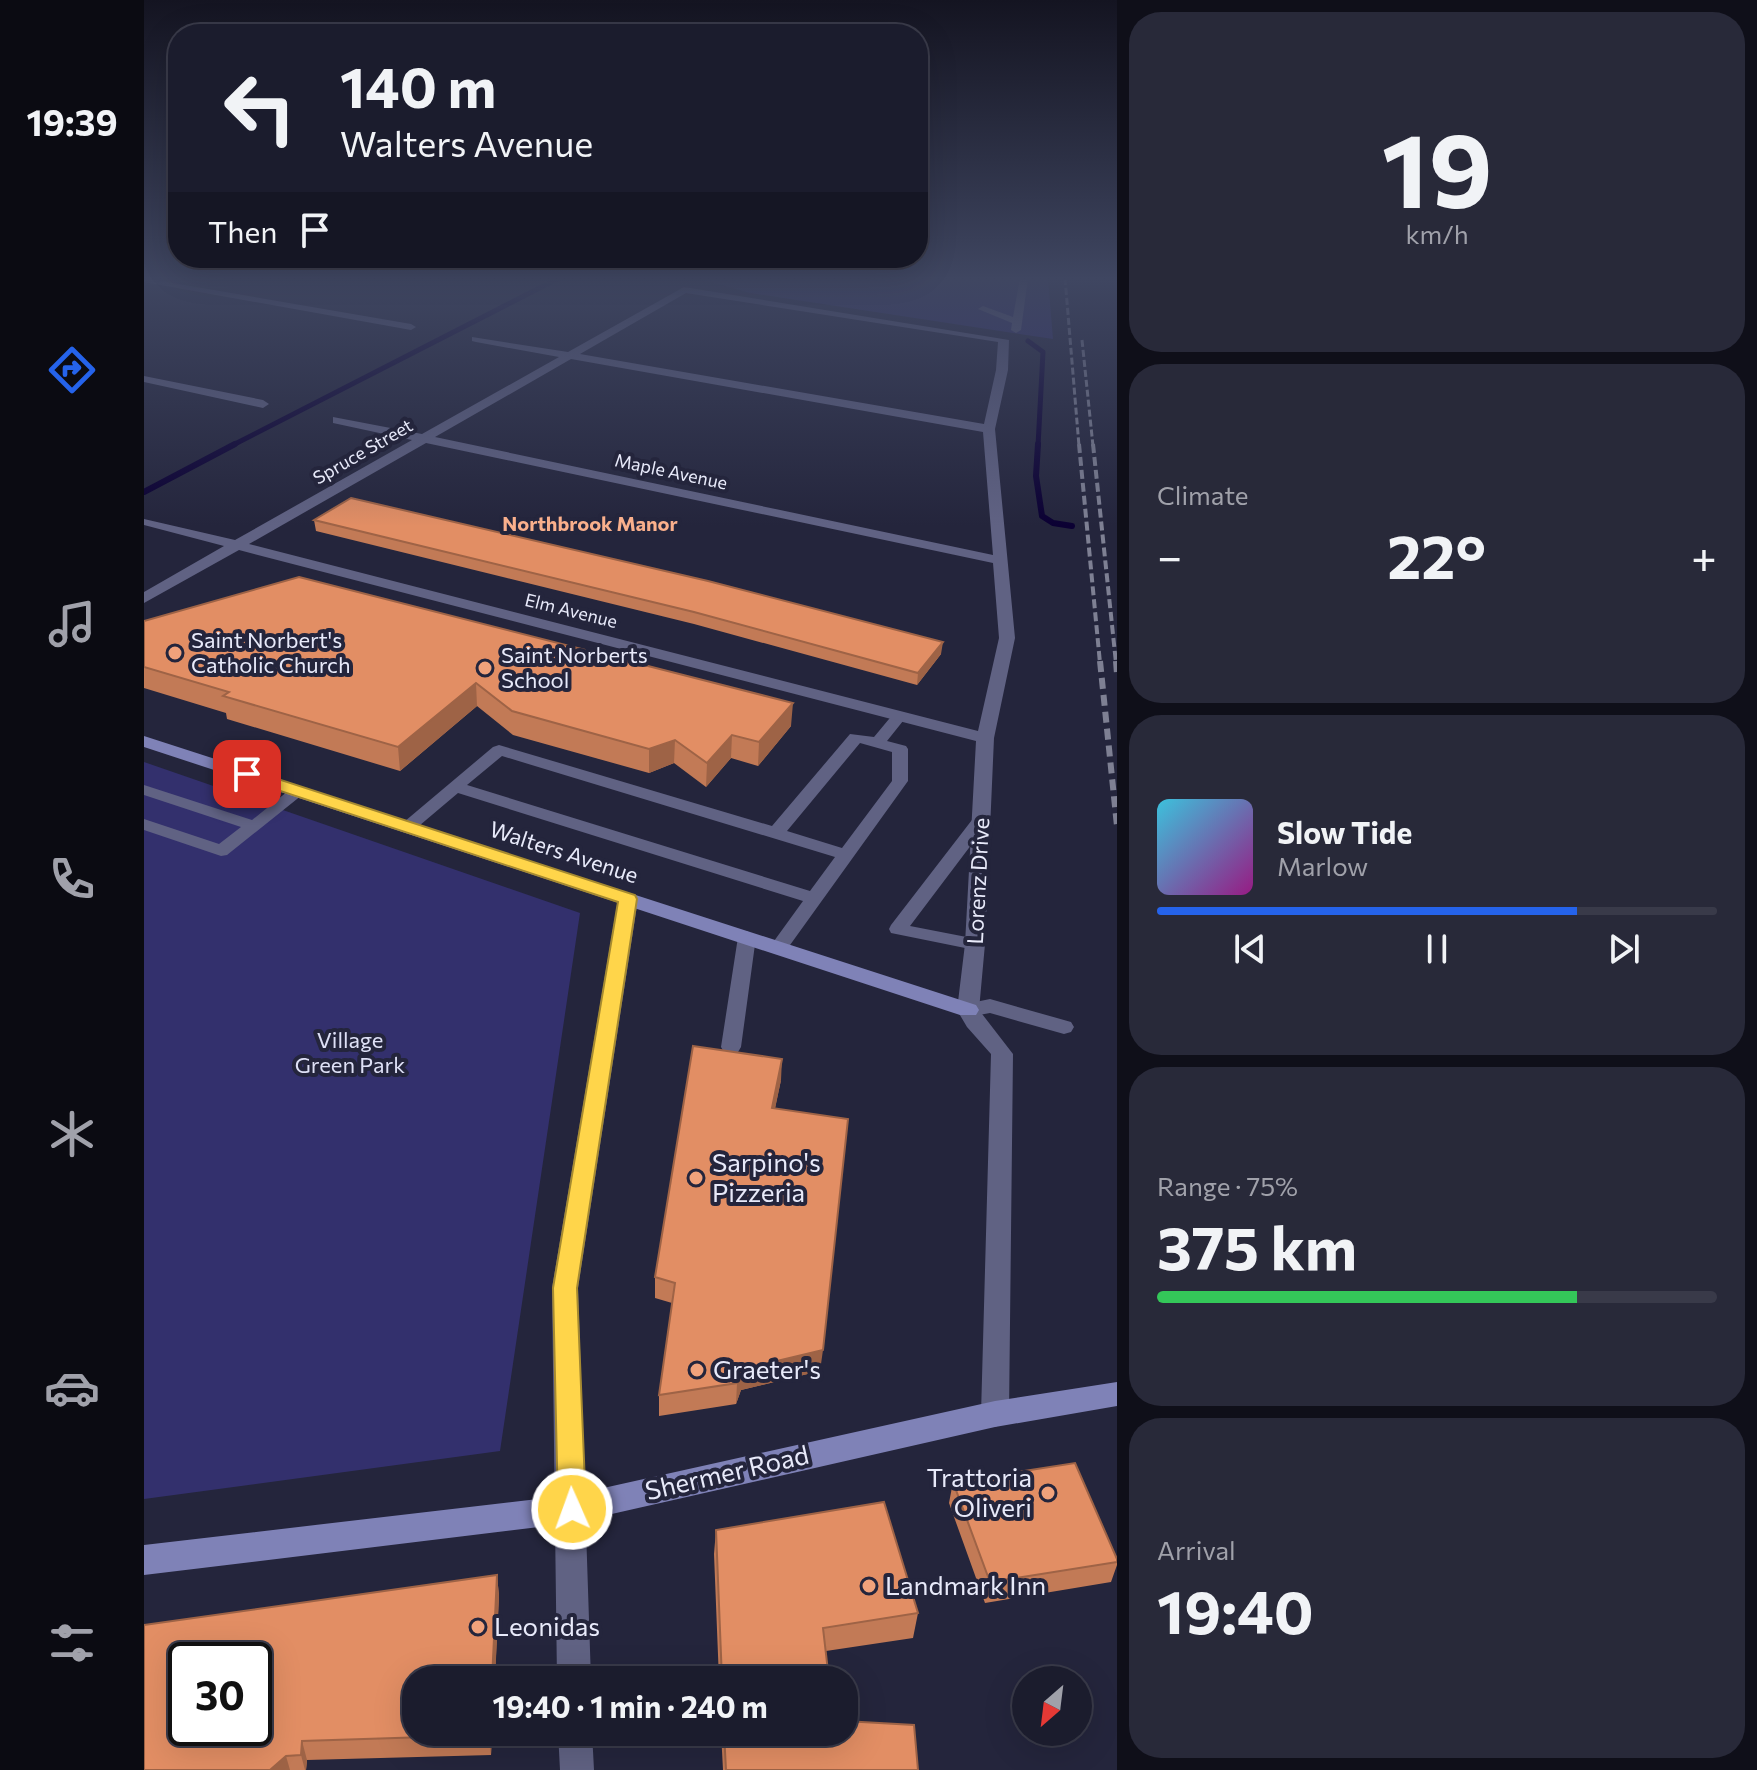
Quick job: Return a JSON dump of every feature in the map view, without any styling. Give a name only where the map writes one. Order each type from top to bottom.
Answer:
[{"type":"street","name":"Spruce Street","points":[[144,598],[560,361]]},
{"type":"street","points":[[587,361],[989,429]]},
{"type":"street","name":"Lorenz Drive","points":[[968,1010],[975,944],[985,738],[1007,638],[989,429],[1004,361]]},
{"type":"street","points":[[144,379],[263,404]]},
{"type":"street","name":"Maple Avenue","points":[[337,420],[998,560]]},
{"type":"street","name":"Elm Avenue","points":[[147,522],[985,738]]},
{"type":"street","name":"Walters Avenue","points":[[144,741],[968,1010]]},
{"type":"street","points":[[574,1666],[565,1288],[628,899]]},
{"type":"street","points":[[968,1010],[971,1020],[994,1039],[1002,1054],[995,1414]]},
{"type":"street","name":"Shermer Road","points":[[144,1560],[572,1509],[995,1414],[1117,1394]]},
{"type":"street","points":[[576,1746],[577,1770]]},
{"type":"lane","points":[[877,743],[899,716]]},
{"type":"lane","points":[[776,833],[856,737],[900,749],[900,781],[778,948]]},
{"type":"lane","points":[[407,827],[499,750],[846,855]]},
{"type":"lane","points":[[455,787],[814,898]]},
{"type":"lane","points":[[144,790],[254,826]]},
{"type":"lane","points":[[144,824],[221,851],[299,791]]},
{"type":"lane","points":[[975,944],[898,929],[981,820]]},
{"type":"lane","points":[[731,1047],[747,937]]},
{"type":"lane","points":[[968,1010],[990,1006],[1064,1027]]},
{"type":"green space","name":"Village Green Park","points":[[144,762],[580,913],[500,1451],[144,1499]]},
{"type":"building","points":[[351,498],[708,581],[943,642],[918,673],[694,612],[314,520]]},
{"type":"building","points":[[299,577],[793,703],[759,742],[732,735],[707,763],[675,740],[649,749],[512,711],[476,683],[398,747],[223,696],[229,692],[144,667],[144,621]]},
{"type":"building","points":[[693,1046],[782,1059],[772,1108],[848,1119],[823,1350],[743,1369],[737,1383],[659,1395],[675,1283],[655,1277]]},
{"type":"building","points":[[1075,1463],[1117,1562],[990,1582],[953,1482]]},
{"type":"building","points":[[884,1502],[918,1613],[823,1628],[827,1666],[721,1666],[716,1530]]},
{"type":"building","points":[[497,1575],[493,1666],[402,1666],[402,1738],[302,1741],[301,1755],[286,1756],[270,1770],[144,1770],[144,1625]]},
{"type":"building","points":[[858,1722],[914,1725],[918,1770],[726,1770],[725,1746],[858,1746]]},
{"type":"waterway","points":[[231,446],[398,361]]},
{"type":"waterway","points":[[1038,446],[1043,361]]},
{"type":"waterway","points":[[144,492],[235,444]]},
{"type":"waterway","points":[[1038,444],[1036,476],[1042,516],[1053,523],[1072,526]]},
{"type":"railway","points":[[1072,361],[1079,446]]},
{"type":"railway","points":[[1084,361],[1093,446]]},
{"type":"railway","points":[[1079,444],[1100,663]]},
{"type":"railway","points":[[1093,444],[1116,663]]},
{"type":"railway","points":[[1100,661],[1117,826]]},
{"type":"railway","points":[[1116,661],[1117,674]]},
{"type":"place","name":"Saint Norbert's Catholic Church","points":[[175,653]]},
{"type":"place","name":"Saint Norberts School","points":[[485,668]]},
{"type":"place","name":"Sarpino's Pizzeria","points":[[696,1178]]},
{"type":"place","name":"Graeter's","points":[[697,1370]]},
{"type":"place","name":"Trattoria Oliveri","points":[[1048,1493]]},
{"type":"place","name":"Landmark Inn","points":[[869,1586]]},
{"type":"place","name":"Leonidas","points":[[478,1627]]},
{"type":"district","name":"Northbrook Manor","points":[[590,524]]},
{"type":"route","points":[[247,774],[628,899],[565,1288],[572,1509]]}]
